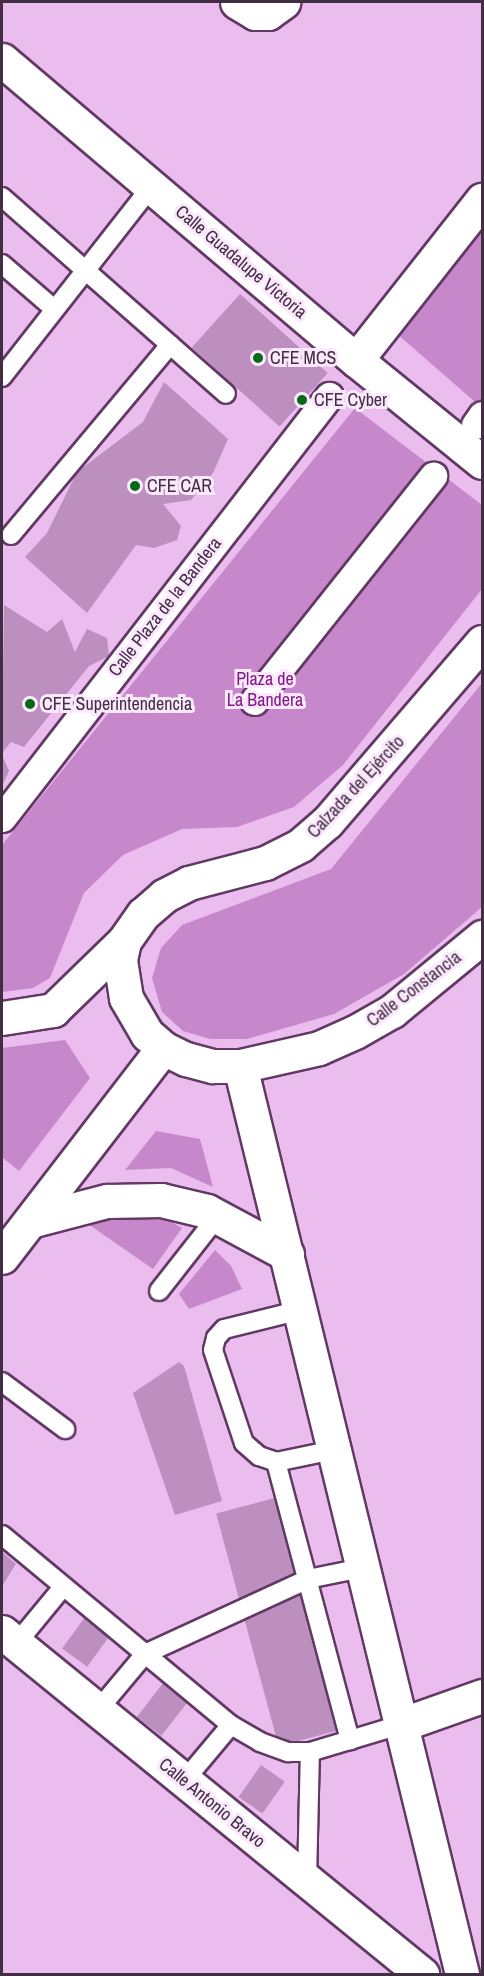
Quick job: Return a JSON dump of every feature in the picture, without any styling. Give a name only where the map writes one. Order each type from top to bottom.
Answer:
[{"type":"main road","points":[[237,2],[255,13],[268,13],[283,2]]},
{"type":"main road","name":"Calle Guadalupe Victoria","points":[[2,60],[356,360],[483,462]]},
{"type":"main road","points":[[356,360],[483,200]]},
{"type":"main road","name":"Calzada del Ejército","points":[[2,1017],[53,1010],[124,941],[143,914],[164,896],[189,883],[265,863],[301,845],[327,822],[379,766],[483,642]]},
{"type":"main road","name":"Calle Constancia","points":[[240,1066],[319,1048],[355,1032],[392,1011],[483,937]]},
{"type":"main road","points":[[124,941],[120,960],[126,998],[147,1034],[163,1048],[213,1066],[240,1066],[462,1974]]},
{"type":"main road","points":[[2,1257],[163,1048]]},
{"type":"main road","points":[[30,1221],[118,1201],[161,1200],[218,1216],[287,1254]]},
{"type":"main road","name":"Calle Antonio Bravo","points":[[9,1638],[422,1974]]},
{"type":"main road","points":[[400,1725],[483,1696]]},
{"type":"street","name":"Calle Plaza de la Bandera","points":[[2,818],[329,396]]},
{"type":"street","points":[[254,701],[433,476]]},
{"type":"lane","points":[[2,377],[53,308],[152,186]]},
{"type":"lane","points":[[2,196],[226,394]]},
{"type":"lane","points":[[2,264],[53,308]]},
{"type":"lane","points":[[11,535],[170,345]]},
{"type":"lane","points":[[159,1291],[218,1216]]},
{"type":"lane","points":[[300,1310],[224,1329],[216,1338],[213,1350],[244,1443],[259,1456],[276,1462],[334,1450]]},
{"type":"lane","points":[[2,1382],[65,1429]]},
{"type":"lane","points":[[276,1462],[350,1740]]},
{"type":"lane","points":[[2,1535],[231,1725],[288,1752],[310,1752],[400,1725]]},
{"type":"lane","points":[[98,1710],[145,1654],[308,1579],[362,1568]]},
{"type":"lane","points":[[9,1638],[63,1587]]},
{"type":"lane","points":[[184,1781],[231,1725]]},
{"type":"lane","points":[[308,1881],[310,1752]]},
{"type":"green space","points":[[482,227],[482,408],[396,333]]},
{"type":"green space","name":"Plaza de La Bandera","points":[[355,408],[482,505],[482,589],[343,765],[294,807],[237,827],[182,829],[123,855],[84,893],[50,978],[33,988],[2,992],[2,845]]},
{"type":"green space","points":[[482,683],[482,907],[404,974],[334,1014],[247,1039],[210,1039],[183,1031],[162,1012],[152,978],[161,948],[182,925],[331,869]]},
{"type":"green space","points":[[65,1040],[90,1078],[19,1171],[2,1157],[2,1048]]},
{"type":"green space","points":[[156,1131],[200,1139],[213,1187],[171,1168],[125,1170]]},
{"type":"green space","points":[[138,1213],[162,1217],[182,1228],[153,1269],[88,1224],[107,1216]]},
{"type":"green space","points":[[215,1250],[231,1266],[242,1289],[189,1309],[179,1294]]},
{"type":"building","name":"CFE MCS","points":[[240,294],[328,373],[280,426],[192,348]]},
{"type":"building","name":"CFE CAR","points":[[164,382],[228,439],[213,473],[191,500],[163,504],[181,526],[177,540],[154,548],[136,545],[87,613],[25,557],[47,533],[77,472],[143,422]]},
{"type":"building","name":"CFE Superintendencia","points":[[4,605],[47,632],[62,619],[75,652],[87,629],[107,638],[109,656],[89,666],[24,747],[11,742],[2,753]]},
{"type":"building","points":[[2,755],[9,771],[2,786]]},
{"type":"building","points":[[179,1362],[184,1366],[222,1501],[175,1515],[133,1393]]},
{"type":"building","points":[[278,1497],[340,1730],[279,1746],[216,1514]]},
{"type":"building","points":[[2,1552],[16,1564],[2,1586]]},
{"type":"building","points":[[85,1617],[110,1635],[87,1667],[62,1649]]},
{"type":"building","points":[[164,1682],[188,1701],[161,1736],[137,1717]]},
{"type":"building","points":[[261,1765],[285,1782],[262,1814],[239,1797]]},
{"type":"place","name":"CFE MCS","points":[[258,358]]},
{"type":"place","name":"CFE Cyber","points":[[302,400]]},
{"type":"place","name":"CFE CAR","points":[[135,486]]},
{"type":"place","name":"CFE Superintendencia","points":[[30,704]]}]
